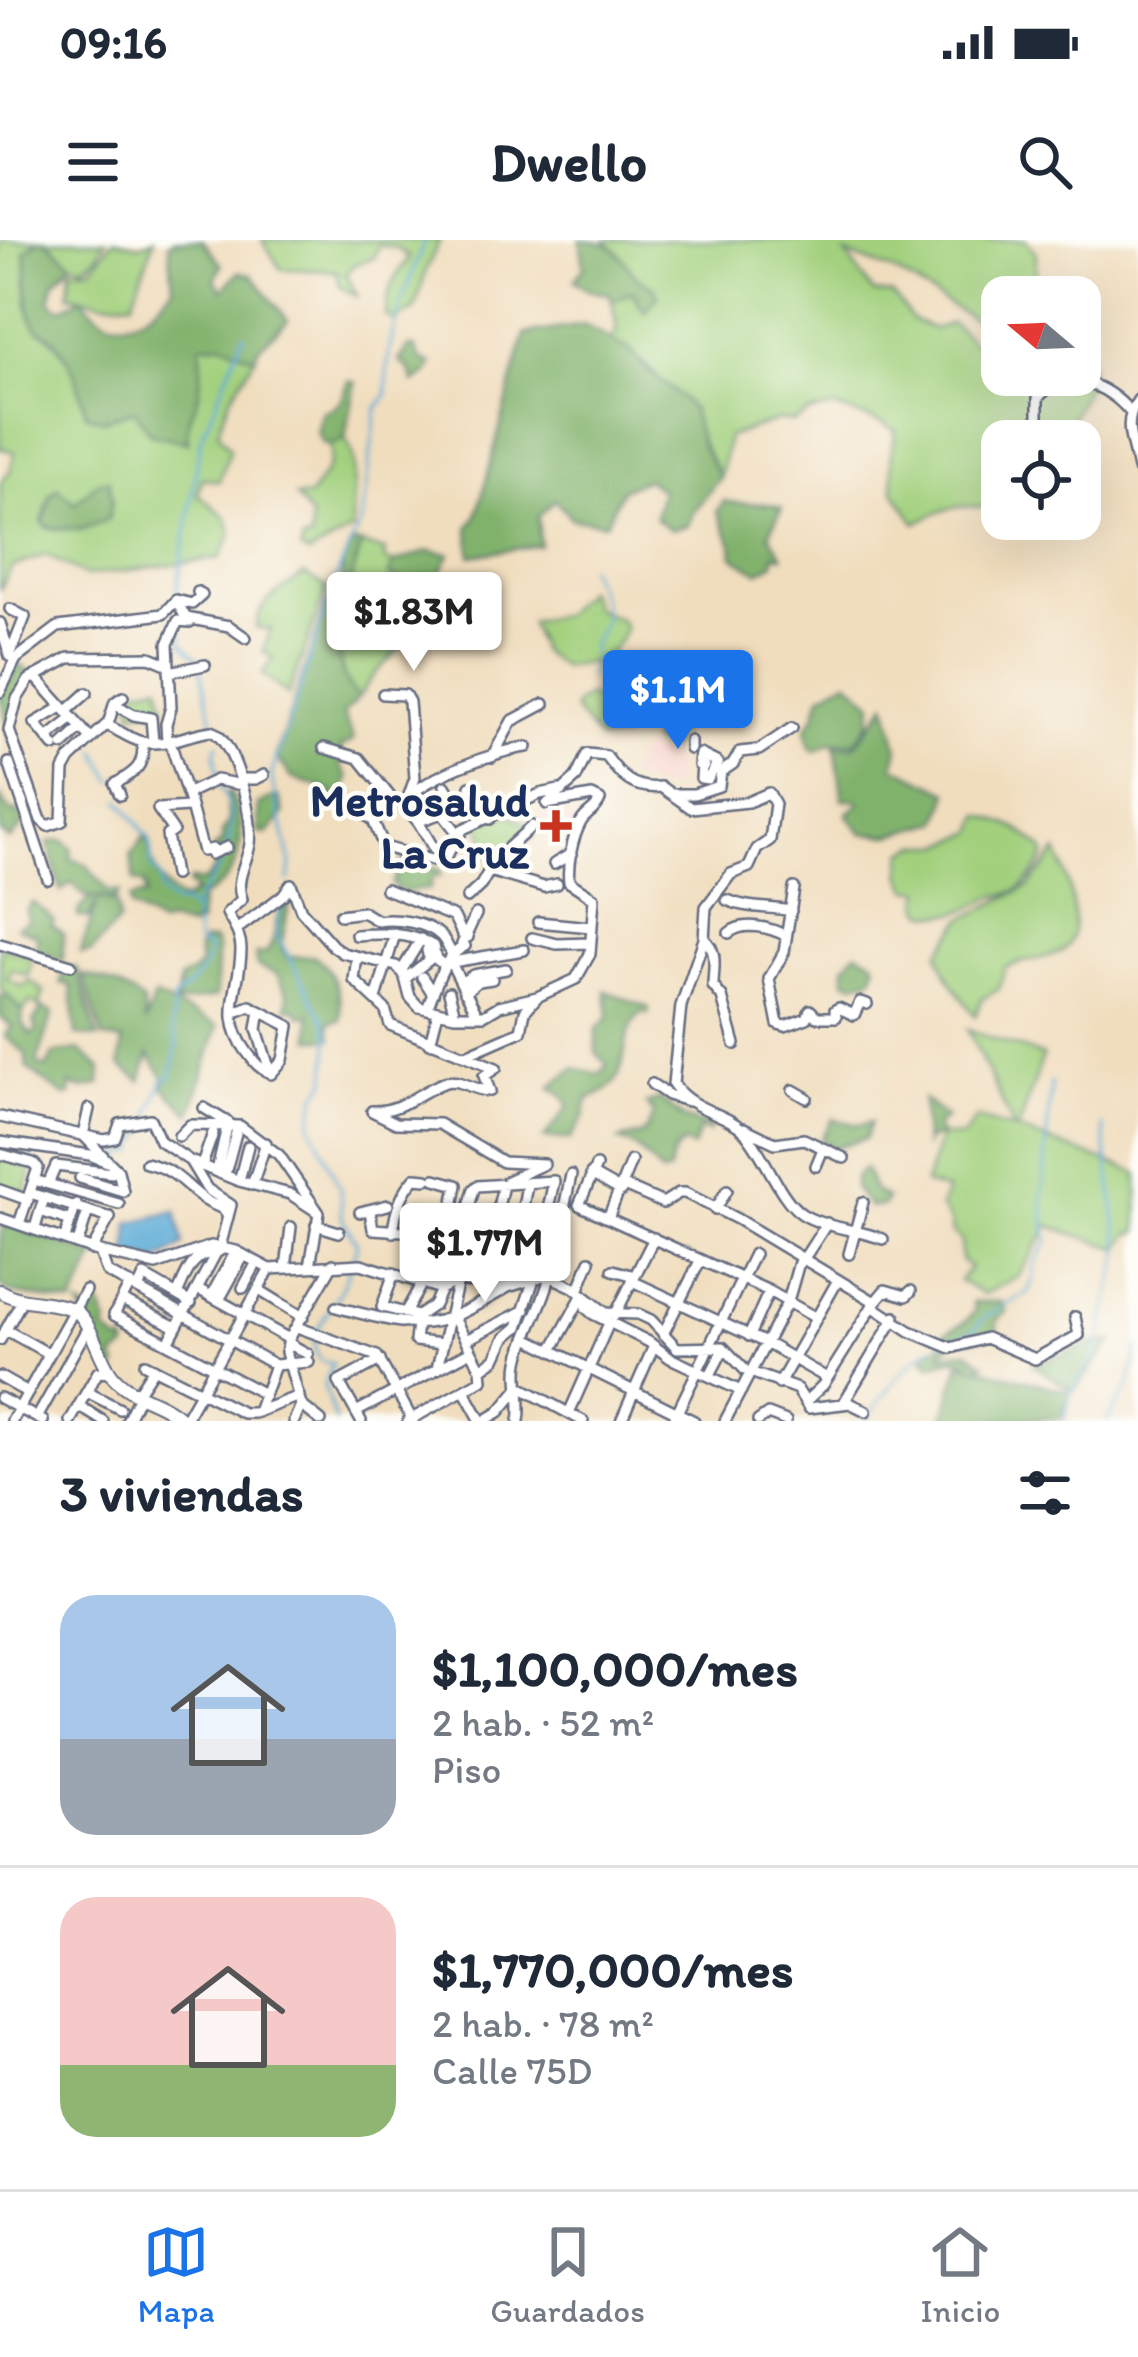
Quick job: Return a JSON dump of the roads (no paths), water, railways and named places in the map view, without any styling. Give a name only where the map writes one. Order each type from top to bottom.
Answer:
[{"type":"main road","points":[[0,1291],[19,1300],[74,1310],[88,1327],[110,1373],[138,1395],[167,1406],[183,1421]]},
{"type":"street","points":[[1038,420],[1038,398],[1051,385],[1079,381],[1113,394],[1130,412]]},
{"type":"street","points":[[1138,400],[1130,412],[1128,433],[1138,469]]},
{"type":"street","points":[[176,600],[192,604],[202,595],[198,592]]},
{"type":"street","points":[[176,600],[186,618],[195,622]]},
{"type":"street","points":[[0,692],[16,659],[61,626],[163,614],[176,600]]},
{"type":"street","points":[[10,609],[25,617],[10,655]]},
{"type":"street","points":[[227,847],[211,854],[213,849],[202,851],[179,778],[166,729],[168,644],[178,621],[224,624],[246,638]]},
{"type":"street","points":[[0,623],[10,655],[10,674]]},
{"type":"street","points":[[48,879],[11,763],[9,723],[22,688],[69,658],[125,665],[152,657],[168,666],[202,666]]},
{"type":"street","points":[[35,676],[91,739]]},
{"type":"street","points":[[55,743],[34,723],[67,712],[87,693]]},
{"type":"street","points":[[383,694],[405,695],[410,706],[415,778],[407,800]]},
{"type":"street","points":[[11,763],[41,820],[55,826],[62,821],[61,784],[70,759],[108,724],[119,700],[134,715],[151,718],[137,771],[115,784],[120,795]]},
{"type":"street","points":[[492,758],[512,722],[544,704]]},
{"type":"street","points":[[55,743],[67,712]]},
{"type":"street","points":[[0,713],[13,742]]},
{"type":"street","points":[[108,724],[147,742],[170,742],[213,731],[228,746],[241,782],[250,842],[238,887],[242,899],[227,911],[241,952],[233,989],[235,1036],[256,1065],[269,1073]]},
{"type":"street","points":[[55,743],[81,728]]},
{"type":"street","points":[[719,786],[721,772],[733,764],[740,749],[756,752],[792,728]]},
{"type":"street","points":[[110,744],[122,732]]},
{"type":"street","points":[[484,742],[497,745]]},
{"type":"street","points":[[324,748],[359,758],[392,799],[407,800],[440,776],[527,747]]},
{"type":"street","points":[[562,881],[582,821],[598,808],[600,800],[592,796],[547,805],[592,753],[606,756],[625,780],[647,788],[661,787],[691,808],[748,802],[769,793],[774,799],[770,840],[757,849],[749,868],[731,874],[707,904],[704,939],[681,1006],[674,1084],[688,1101]]},
{"type":"street","points":[[694,794],[702,761],[719,786]]},
{"type":"street","points":[[174,874],[167,835],[173,831],[158,811],[188,801],[218,780],[241,782],[264,775]]},
{"type":"street","points":[[470,785],[490,819]]},
{"type":"street","points":[[672,794],[694,794],[719,786]]},
{"type":"street","points":[[442,863],[463,829],[540,794],[565,788]]},
{"type":"street","points":[[420,822],[426,806],[448,791]]},
{"type":"street","points":[[407,800],[442,863]]},
{"type":"street","points":[[350,806],[373,820],[384,847],[442,863]]},
{"type":"street","points":[[420,822],[442,812],[459,835]]},
{"type":"street","points":[[497,872],[512,844],[532,826]]},
{"type":"street","points":[[557,862],[554,864],[571,854]]},
{"type":"street","points":[[236,930],[290,884],[297,904],[343,953],[388,963],[404,974],[413,1003],[455,1015],[477,1006],[537,997],[570,983],[589,957],[594,898],[583,890],[562,881],[544,887],[489,871],[467,898]]},
{"type":"street","points":[[794,887],[784,952],[771,974],[771,1003],[780,1026],[807,1018],[810,1010],[818,1017],[836,1017],[838,1008],[854,1015],[860,1002],[867,1004]]},
{"type":"street","points":[[386,889],[454,917],[465,946],[450,960],[433,994],[430,1043]]},
{"type":"street","points":[[728,900],[753,910],[791,911]]},
{"type":"street","points":[[262,921],[265,909]]},
{"type":"street","points":[[340,915],[363,912],[378,921],[424,927],[440,935],[463,987],[477,1006]]},
{"type":"street","points":[[463,940],[476,914]]},
{"type":"street","points":[[538,922],[591,927]]},
{"type":"street","points":[[729,933],[737,926],[760,927],[786,936]]},
{"type":"street","points":[[385,1006],[395,934]]},
{"type":"street","points":[[356,935],[421,939],[433,946],[436,959],[524,950]]},
{"type":"street","points":[[532,938],[557,944],[590,943]]},
{"type":"street","points":[[404,974],[421,939]]},
{"type":"street","points":[[704,939],[715,961],[713,986],[722,997],[735,1044]]},
{"type":"street","points":[[0,944],[71,965]]},
{"type":"street","points":[[404,974],[429,960],[427,950]]},
{"type":"street","points":[[357,956],[354,976],[385,1006],[395,1028],[496,1068],[484,1076],[490,1091],[441,1083],[393,1109],[372,1111],[396,1123],[446,1126],[503,1162],[544,1164],[502,1184]]},
{"type":"street","points":[[463,987],[473,975],[506,969]]},
{"type":"street","points":[[422,977],[433,994]]},
{"type":"street","points":[[463,987],[492,979]]},
{"type":"street","points":[[356,1000],[361,1000],[366,985]]},
{"type":"street","points":[[448,992],[455,1015]]},
{"type":"street","points":[[466,1054],[521,1030],[525,1011],[537,997]]},
{"type":"street","points":[[233,1012],[250,1006],[289,1026],[283,1060],[269,1073]]},
{"type":"street","points":[[260,1011],[256,1029],[269,1073]]},
{"type":"street","points":[[652,1084],[668,1096],[775,1143],[804,1139],[844,1158]]},
{"type":"street","points":[[793,1090],[807,1098]]},
{"type":"street","points":[[204,1108],[231,1128],[266,1143],[318,1218],[310,1266]]},
{"type":"street","points":[[83,1135],[88,1109]]},
{"type":"street","points":[[0,1117],[115,1138]]},
{"type":"street","points":[[113,1168],[120,1124],[150,1120],[160,1141],[190,1161],[238,1181],[290,1194],[339,1232]]},
{"type":"street","points":[[179,1136],[190,1126],[231,1128]]},
{"type":"street","points":[[742,1127],[795,1209],[883,1239]]},
{"type":"street","points":[[221,1172],[231,1128]]},
{"type":"street","points":[[202,1165],[213,1132]]},
{"type":"street","points":[[83,1135],[113,1168],[123,1191],[106,1216],[96,1249],[106,1272],[281,1365],[300,1400],[321,1421]]},
{"type":"street","points":[[0,1142],[85,1154],[113,1168]]},
{"type":"street","points":[[252,1185],[266,1143]]},
{"type":"street","points":[[238,1181],[248,1146]]},
{"type":"street","points":[[816,1166],[823,1149]]},
{"type":"street","points":[[0,1154],[33,1162],[38,1168],[20,1224]]},
{"type":"street","points":[[190,1161],[207,1189],[229,1200],[232,1210],[228,1251],[215,1298]]},
{"type":"street","points":[[608,1218],[631,1162]]},
{"type":"street","points":[[146,1163],[184,1179],[203,1199],[223,1208],[229,1219]]},
{"type":"street","points":[[48,1184],[56,1166],[70,1166],[123,1191]]},
{"type":"street","points":[[62,1188],[70,1166]]},
{"type":"street","points":[[82,1173],[113,1168]]},
{"type":"street","points":[[816,1318],[769,1291],[579,1205],[593,1170],[622,1189],[663,1203],[679,1193],[715,1210],[838,1280],[915,1333],[955,1349],[986,1338],[1035,1358],[1078,1335],[1076,1317]]},
{"type":"street","points":[[65,1238],[82,1173]]},
{"type":"street","points":[[481,1369],[495,1359],[518,1327],[544,1276],[553,1254],[547,1241],[561,1223],[571,1175]]},
{"type":"street","points":[[393,1232],[395,1213],[415,1178],[456,1184],[448,1234]]},
{"type":"street","points":[[34,1180],[118,1204]]},
{"type":"street","points":[[437,1368],[452,1319],[461,1236],[477,1186],[554,1181],[548,1209]]},
{"type":"street","points":[[482,1284],[502,1184]]},
{"type":"street","points":[[508,1287],[527,1184]]},
{"type":"street","points":[[0,1190],[106,1216]]},
{"type":"street","points":[[715,1210],[727,1190]]},
{"type":"street","points":[[35,1228],[44,1198]]},
{"type":"street","points":[[452,1202],[468,1206]]},
{"type":"street","points":[[849,1254],[863,1202]]},
{"type":"street","points":[[388,1205],[365,1211],[374,1229],[448,1234],[515,1249]]},
{"type":"street","points":[[40,1211],[70,1220]]},
{"type":"street","points":[[78,1243],[88,1211]]},
{"type":"street","points":[[0,1217],[162,1265],[198,1248],[228,1251],[271,1269],[351,1263],[441,1289]]},
{"type":"street","points":[[725,1421],[789,1301],[802,1260],[827,1223]]},
{"type":"street","points":[[286,1268],[291,1227]]},
{"type":"street","points":[[563,1415],[654,1238]]},
{"type":"street","points":[[177,1294],[191,1265],[204,1253],[228,1251]]},
{"type":"street","points":[[168,1343],[228,1251]]},
{"type":"street","points":[[675,1416],[754,1254]]},
{"type":"street","points":[[180,1256],[191,1265]]},
{"type":"street","points":[[131,1285],[133,1260]]},
{"type":"street","points":[[551,1350],[582,1296],[590,1261]]},
{"type":"street","points":[[663,1334],[700,1261]]},
{"type":"street","points":[[243,1288],[256,1264]]},
{"type":"street","points":[[268,1421],[261,1410],[262,1393],[333,1264]]},
{"type":"street","points":[[183,1421],[271,1269]]},
{"type":"street","points":[[613,1270],[719,1324],[766,1342],[827,1378]]},
{"type":"street","points":[[394,1274],[382,1307],[405,1312],[417,1321]]},
{"type":"street","points":[[191,1303],[142,1276],[131,1285],[115,1315],[262,1393]]},
{"type":"street","points":[[519,1421],[519,1358],[529,1340],[544,1276]]},
{"type":"street","points":[[336,1307],[417,1321],[452,1319],[508,1287],[544,1276],[582,1296],[589,1311],[613,1319],[653,1348],[741,1391]]},
{"type":"street","points":[[443,1344],[415,1341],[417,1321],[434,1305],[441,1289],[458,1280],[508,1287]]},
{"type":"street","points":[[779,1384],[838,1280]]},
{"type":"street","points":[[405,1312],[422,1283]]},
{"type":"street","points":[[199,1289],[289,1341],[309,1358],[281,1365]]},
{"type":"street","points":[[12,1421],[85,1290]]},
{"type":"street","points":[[259,1290],[316,1336],[377,1357],[411,1420],[479,1383],[481,1369],[452,1319]]},
{"type":"street","points":[[805,1402],[827,1378],[873,1302],[888,1290],[906,1296],[911,1291]]},
{"type":"street","points":[[748,1336],[769,1291]]},
{"type":"street","points":[[122,1300],[176,1328]]},
{"type":"street","points":[[19,1306],[2,1336],[49,1354]]},
{"type":"street","points":[[377,1357],[339,1382],[358,1416],[524,1310]]},
{"type":"street","points":[[140,1328],[147,1312]]},
{"type":"street","points":[[613,1319],[640,1315],[682,1349],[727,1348],[741,1368],[797,1390],[813,1409],[840,1404],[866,1411]]},
{"type":"street","points":[[819,1420],[840,1404],[894,1318]]},
{"type":"street","points":[[0,1398],[40,1419],[88,1327]]},
{"type":"street","points":[[852,1338],[874,1353]]},
{"type":"street","points":[[529,1340],[634,1389],[675,1416],[694,1421]]},
{"type":"street","points":[[621,1421],[653,1348]]},
{"type":"street","points":[[710,1375],[721,1354]]},
{"type":"street","points":[[127,1421],[150,1366],[234,1411],[300,1400]]},
{"type":"street","points":[[70,1421],[98,1372],[110,1373]]},
{"type":"street","points":[[0,1377],[28,1393]]},
{"type":"street","points":[[520,1388],[563,1415],[584,1421]]},
{"type":"street","points":[[465,1392],[483,1421],[499,1412],[520,1388]]},
{"type":"street","points":[[87,1392],[120,1409]]},
{"type":"street","points":[[294,1421],[300,1400]]},
{"type":"street","points":[[79,1406],[103,1421]]},
{"type":"street","points":[[763,1418],[786,1421]]},
{"type":"water","points":[[176,1211],[184,1245],[158,1261],[128,1255],[130,1223]]},
{"type":"waterway","points":[[289,881],[291,864],[271,776],[337,575],[361,522],[377,408],[387,395],[393,334],[425,240]]},
{"type":"waterway","points":[[176,597],[201,439],[244,334]]},
{"type":"waterway","points":[[588,567],[605,619],[591,648],[594,660],[589,677]]},
{"type":"waterway","points":[[180,623],[183,643],[199,660]]},
{"type":"waterway","points":[[201,669],[214,726]]},
{"type":"waterway","points":[[218,744],[218,775]]},
{"type":"waterway","points":[[97,751],[113,781]]},
{"type":"waterway","points":[[194,911],[219,866],[231,831],[226,795],[219,784]]},
{"type":"waterway","points":[[120,800],[132,816]]},
{"type":"waterway","points":[[133,817],[150,840],[152,867],[160,877],[162,893],[194,911],[197,941]]},
{"type":"waterway","points":[[288,896],[278,918],[278,937],[329,1035],[327,1080],[317,1094],[311,1123],[340,1189],[342,1217],[357,1244],[314,1343],[321,1361],[333,1364],[324,1385],[335,1421]]},
{"type":"waterway","points":[[152,1118],[164,1078],[171,1077],[177,1047],[172,1028],[174,998],[206,963],[209,948],[198,944]]},
{"type":"waterway","points":[[942,1342],[969,1333],[1027,1293],[1033,1280],[1035,1264],[1048,1241],[1042,1200],[1051,1083]]},
{"type":"waterway","points":[[1064,1421],[1071,1392],[1096,1356],[1120,1252],[1103,1126]]},
{"type":"waterway","points":[[117,1165],[124,1154],[136,1151],[135,1145],[150,1127]]},
{"type":"waterway","points":[[548,1238],[549,1228],[560,1216]]},
{"type":"waterway","points":[[865,1421],[904,1370],[933,1347]]},
{"type":"waterway","points":[[1107,1421],[1129,1386],[1138,1348]]},
{"type":"place","name":"Metrosalud La Cruz","points":[[556,826]]}]
